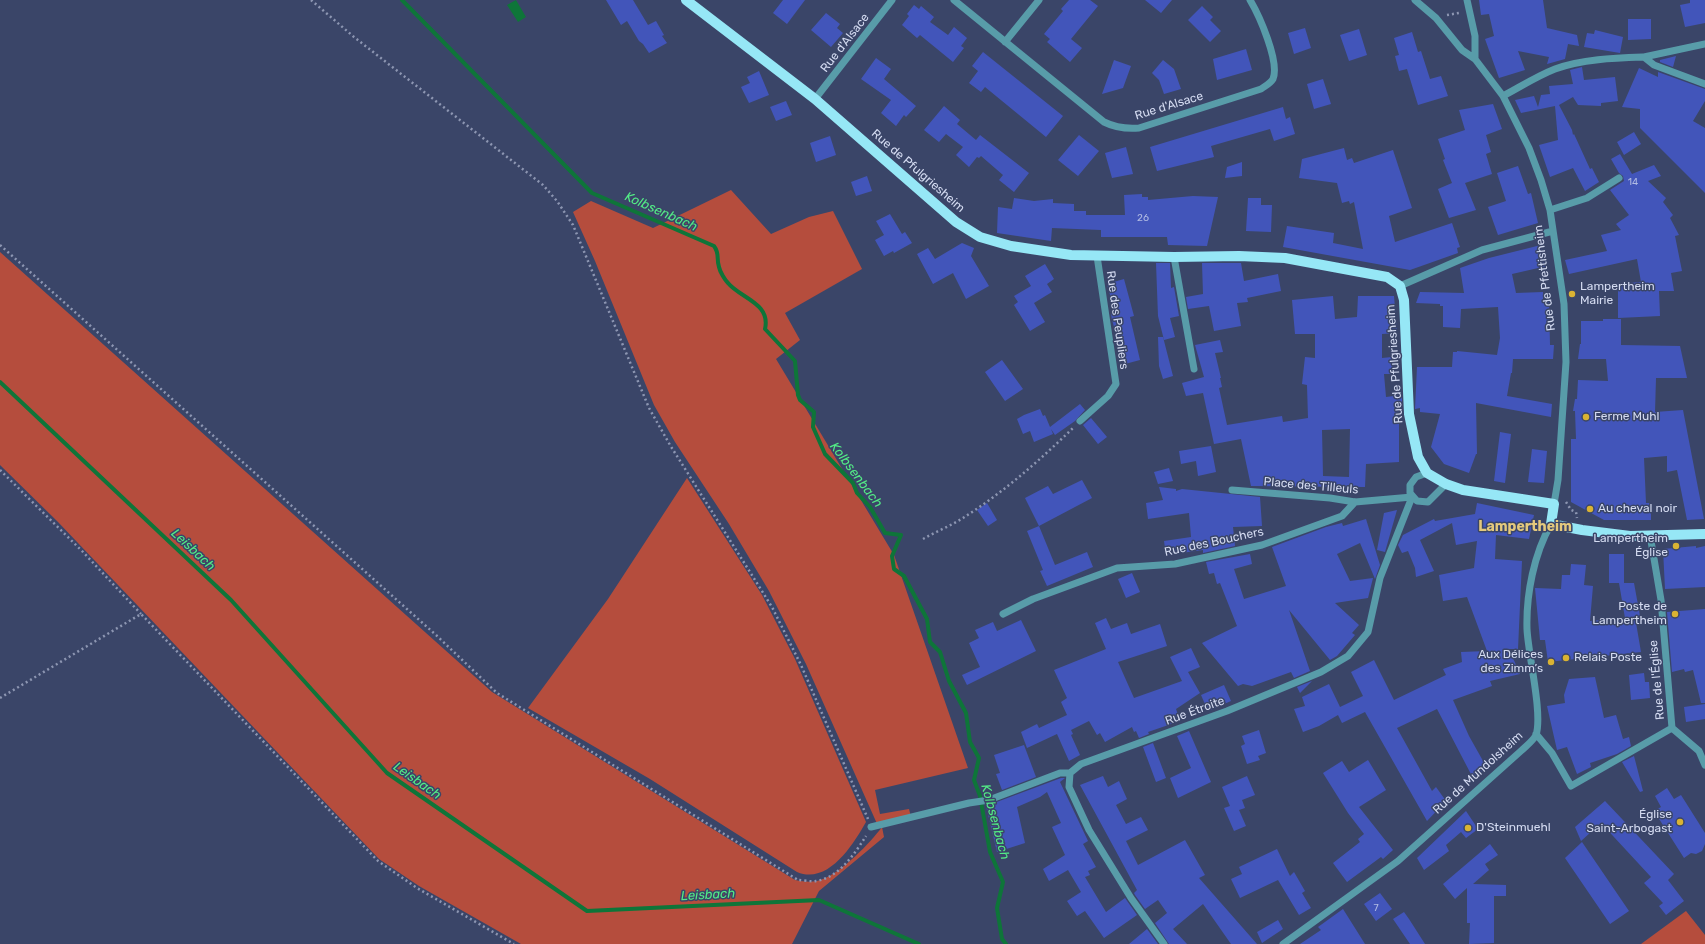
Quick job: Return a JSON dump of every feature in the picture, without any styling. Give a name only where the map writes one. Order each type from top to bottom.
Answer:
[{"type":"main road","name":"Rue de Pfulgriesheim","points":[[686,0],[815,99],[956,222],[980,237],[1011,246],[1097,256],[1239,256],[1285,258],[1387,277],[1400,286],[1404,300],[1409,414],[1418,457],[1427,473]]},
{"type":"main road","points":[[1427,473],[1446,484],[1463,490],[1554,504]]},
{"type":"main road","name":"Rue de Pfettisheim","points":[[1552,524],[1554,504]]},
{"type":"main road","points":[[1552,524],[1582,530],[1623,535],[1705,534]]},
{"type":"street","name":"Rue d'Alsace","points":[[815,99],[892,0]]},
{"type":"street","name":"Rue d'Alsace","points":[[954,0],[1104,122],[1120,128],[1139,128],[1261,89],[1268,85],[1274,75],[1273,62],[1261,23],[1250,0]]},
{"type":"street","points":[[1005,42],[1039,0]]},
{"type":"street","name":"Rue de Pfettisheim","points":[[1415,0],[1436,18],[1462,50],[1475,59],[1503,96],[1529,148],[1550,210],[1564,304],[1566,362],[1554,504]]},
{"type":"street","points":[[1467,0],[1475,36],[1475,59]]},
{"type":"street","points":[[1503,96],[1554,69],[1565,66],[1614,58],[1644,57],[1705,44]]},
{"type":"street","points":[[1644,57],[1654,65],[1705,84]]},
{"type":"street","points":[[1550,210],[1587,198],[1619,178]]},
{"type":"street","points":[[1400,286],[1482,250],[1553,231]]},
{"type":"street","name":"Rue des Peupliers","points":[[1080,421],[1108,396],[1116,384],[1097,256]]},
{"type":"street","points":[[1174,257],[1194,369]]},
{"type":"street","points":[[1412,497],[1409,489],[1412,480],[1427,473]]},
{"type":"street","name":"Place des Tilleuls","points":[[1232,490],[1330,498],[1355,502],[1412,497],[1422,503],[1428,502],[1446,484]]},
{"type":"street","name":"Rue Étroite","points":[[1070,773],[1081,764],[1234,708],[1321,672],[1348,656],[1368,632],[1380,578],[1412,497]]},
{"type":"street","name":"Rue des Bouchers","points":[[1004,614],[1034,599],[1117,568],[1175,564],[1262,545],[1342,516],[1355,502]]},
{"type":"street","name":"Rue de Mundolsheim","points":[[1283,944],[1398,860],[1522,750],[1536,734],[1537,712],[1527,628],[1530,588],[1542,541],[1552,524]]},
{"type":"street","name":"Rue de l'Église","points":[[1650,535],[1661,600],[1672,728],[1699,751],[1705,765]]},
{"type":"street","name":"Rue de l'Église","points":[[1536,734],[1552,753],[1571,786],[1672,728]]},
{"type":"street","points":[[871,827],[969,803],[989,800],[1060,773],[1070,773],[1069,787],[1089,830],[1131,898],[1164,944]]},
{"type":"path","points":[[0,245],[436,635],[497,693],[798,880],[817,881],[836,874],[859,847],[871,827],[801,665],[772,607],[670,445],[649,408],[573,225],[558,201],[543,185],[354,36],[311,0]]},
{"type":"path","points":[[1444,14],[1448,16],[1470,10]]},
{"type":"path","points":[[923,539],[966,516],[995,495],[1040,460],[1080,421]]},
{"type":"path","points":[[0,470],[82,551],[378,861],[417,888],[514,944]]},
{"type":"path","points":[[1556,491],[1567,492],[1566,503],[1571,510],[1576,512],[1577,516]]},
{"type":"path","points":[[0,698],[141,614]]},
{"type":"shaded area","points":[[516,0],[526,17],[518,22],[507,5]]},
{"type":"shaded area","points":[[731,190],[771,234],[809,217],[833,211],[862,269],[785,313],[800,340],[776,359],[894,555],[968,768],[875,790],[880,814],[909,809],[911,817],[878,826],[806,664],[769,591],[729,524],[675,442],[654,405],[595,261],[573,212],[591,201],[653,228]]},
{"type":"shaded area","points":[[0,252],[492,692],[795,880],[813,882],[820,880],[847,864],[882,827],[884,837],[819,891],[792,944],[521,944],[419,886],[379,859],[58,522],[0,465]]},
{"type":"shaded area","points":[[687,478],[762,595],[795,659],[866,822],[847,851],[829,868],[819,873],[808,875],[797,872],[650,779],[528,708],[608,599]]},
{"type":"shaded area","points":[[1686,911],[1705,935],[1705,944],[1641,944]]},
{"type":"building","points":[[606,0],[633,0],[648,25],[656,21],[664,35],[662,36],[667,43],[649,53],[639,41],[627,21],[621,25]]},
{"type":"building","points":[[783,0],[805,0],[787,24],[773,13]]},
{"type":"building","points":[[1069,0],[1090,0],[1098,6],[1071,39],[1082,48],[1070,62],[1047,42],[1050,39],[1044,34],[1063,11],[1061,9]]},
{"type":"building","points":[[1145,0],[1172,0],[1161,13]]},
{"type":"building","points":[[1479,0],[1543,0],[1547,28],[1577,35],[1579,46],[1568,44],[1565,59],[1547,64],[1549,57],[1518,51],[1525,70],[1499,78],[1485,39],[1494,36],[1489,14],[1481,15]]},
{"type":"building","points":[[1690,0],[1705,0],[1705,23],[1685,27],[1680,5],[1690,3]]},
{"type":"building","points":[[914,5],[919,9],[921,6],[934,17],[930,22],[948,35],[954,27],[967,38],[961,46],[964,48],[953,62],[920,35],[917,38],[902,25],[909,16],[907,14]]},
{"type":"building","points":[[1202,6],[1213,17],[1210,20],[1221,31],[1210,42],[1188,20]]},
{"type":"building","points":[[826,13],[840,24],[837,28],[843,33],[831,47],[811,30]]},
{"type":"building","points":[[1628,19],[1651,19],[1651,39],[1628,40]]},
{"type":"building","points":[[1305,28],[1311,48],[1294,54],[1288,33]]},
{"type":"building","points":[[1359,29],[1367,55],[1349,61],[1340,35]]},
{"type":"building","points":[[1595,30],[1623,37],[1620,53],[1584,47],[1587,33],[1594,34]]},
{"type":"building","points":[[1412,32],[1418,52],[1421,51],[1430,79],[1441,76],[1448,96],[1418,105],[1407,69],[1399,71],[1395,56],[1399,55],[1394,38]]},
{"type":"building","points":[[1246,49],[1252,70],[1217,80],[1213,59]]},
{"type":"building","points":[[983,52],[1063,116],[1046,137],[985,87],[981,92],[969,83],[978,71],[972,66]]},
{"type":"building","points":[[1676,56],[1673,67],[1660,62],[1660,60]]},
{"type":"building","points":[[876,58],[891,69],[884,79],[916,106],[906,117],[904,115],[896,126],[881,113],[891,100],[861,79]]},
{"type":"building","points":[[1114,60],[1131,66],[1123,88],[1102,94]]},
{"type":"building","points":[[1163,60],[1174,69],[1181,89],[1164,94],[1159,80],[1152,73]]},
{"type":"building","points":[[1582,67],[1584,80],[1615,77],[1618,101],[1601,103],[1601,106],[1578,105],[1573,97],[1559,105],[1590,169],[1592,168],[1599,182],[1585,191],[1573,168],[1550,177],[1539,145],[1558,140],[1555,106],[1521,113],[1515,100],[1534,96],[1538,107],[1541,95],[1550,94],[1549,86],[1573,84],[1570,70]]},
{"type":"building","points":[[1639,68],[1658,77],[1658,72],[1705,89],[1705,101],[1693,121],[1705,128],[1705,193],[1640,128],[1640,109],[1622,107]]},
{"type":"building","points":[[759,71],[769,95],[749,103],[741,87],[750,83],[747,77]]},
{"type":"building","points":[[1323,79],[1331,104],[1314,109],[1307,84]]},
{"type":"building","points":[[786,101],[792,115],[776,121],[770,107]]},
{"type":"building","points":[[1493,104],[1502,129],[1486,135],[1491,152],[1486,154],[1492,174],[1465,183],[1476,210],[1449,218],[1438,189],[1452,183],[1443,160],[1445,159],[1438,139],[1465,130],[1459,110]]},
{"type":"building","points":[[944,106],[960,120],[957,124],[976,140],[980,135],[1029,173],[1014,192],[999,180],[1003,175],[981,156],[979,158],[977,157],[969,167],[956,155],[963,147],[946,134],[939,142],[924,130]]},
{"type":"building","points":[[1283,107],[1286,119],[1290,117],[1295,134],[1274,141],[1270,129],[1211,146],[1214,157],[1157,171],[1150,147]]},
{"type":"building","points":[[1634,132],[1641,144],[1624,155],[1617,142]]},
{"type":"building","points":[[1079,135],[1099,151],[1078,176],[1058,160]]},
{"type":"building","points":[[830,136],[836,155],[816,162],[810,143]]},
{"type":"building","points":[[1126,147],[1133,174],[1112,178],[1105,153]]},
{"type":"building","points":[[1344,148],[1347,160],[1352,158],[1354,163],[1393,150],[1412,208],[1389,216],[1395,242],[1452,223],[1460,247],[1457,248],[1458,253],[1410,270],[1283,247],[1287,226],[1334,233],[1333,243],[1363,249],[1354,202],[1350,204],[1349,201],[1342,203],[1337,183],[1299,178],[1302,159]]},
{"type":"building","points":[[1620,154],[1632,174],[1654,165],[1661,176],[1648,181],[1666,198],[1663,202],[1673,215],[1670,218],[1679,235],[1675,236],[1682,271],[1671,273],[1674,291],[1659,291],[1660,316],[1618,318],[1618,284],[1641,282],[1637,259],[1569,274],[1565,260],[1607,251],[1601,235],[1621,230],[1616,224],[1629,215],[1610,190],[1624,181],[1623,176],[1619,173],[1611,159]]},
{"type":"building","points":[[1242,162],[1242,176],[1225,178],[1227,167]]},
{"type":"building","points":[[1518,166],[1528,194],[1531,193],[1538,223],[1498,235],[1488,207],[1506,201],[1497,173]]},
{"type":"building","points":[[867,176],[872,191],[856,196],[851,182]]},
{"type":"building","points":[[1142,194],[1142,197],[1148,197],[1148,200],[1193,196],[1218,197],[1207,246],[1168,245],[1167,237],[1101,237],[1101,230],[1052,228],[1051,241],[997,233],[998,207],[1012,209],[1014,198],[1034,201],[1053,199],[1053,203],[1074,204],[1074,211],[1086,211],[1086,215],[1125,215],[1124,195]]},
{"type":"building","points":[[1248,198],[1261,198],[1261,205],[1272,205],[1271,232],[1246,231]]},
{"type":"building","points":[[890,214],[902,234],[905,232],[912,243],[894,253],[893,251],[884,256],[875,240],[884,235],[876,221]]},
{"type":"building","points":[[962,243],[974,248],[971,256],[989,286],[966,299],[953,273],[933,284],[917,254],[928,248],[935,259]]},
{"type":"building","points":[[1541,245],[1547,266],[1512,274],[1516,293],[1543,292],[1543,302],[1549,302],[1550,345],[1554,345],[1553,359],[1513,359],[1512,373],[1507,396],[1552,404],[1551,417],[1476,403],[1477,454],[1469,473],[1444,464],[1431,447],[1440,414],[1420,412],[1420,408],[1415,409],[1417,367],[1452,367],[1453,352],[1457,351],[1497,355],[1500,338],[1498,307],[1461,309],[1460,328],[1443,327],[1443,306],[1440,306],[1440,304],[1416,303],[1420,292],[1464,293],[1460,268],[1489,258]]},
{"type":"building","points":[[1156,263],[1170,263],[1171,288],[1174,287],[1179,316],[1170,318],[1175,337],[1164,340],[1158,316]]},
{"type":"building","points":[[1202,263],[1241,263],[1244,281],[1278,274],[1281,291],[1247,298],[1248,302],[1237,303],[1241,326],[1214,331],[1209,306],[1188,309],[1186,297],[1203,294]]},
{"type":"building","points":[[1045,264],[1054,279],[1047,284],[1052,292],[1034,303],[1045,322],[1030,331],[1014,305],[1018,302],[1014,296],[1031,286],[1025,276]]},
{"type":"building","points":[[1124,279],[1134,316],[1130,317],[1140,360],[1125,364],[1112,320],[1111,314],[1115,313],[1107,284]]},
{"type":"building","points":[[1333,296],[1335,319],[1357,317],[1358,296],[1394,296],[1397,333],[1382,334],[1382,358],[1392,357],[1393,374],[1384,374],[1386,397],[1402,395],[1402,410],[1399,410],[1399,462],[1366,464],[1365,487],[1251,486],[1241,439],[1214,444],[1203,393],[1186,396],[1182,383],[1204,377],[1195,345],[1220,340],[1223,352],[1215,353],[1221,378],[1222,387],[1219,388],[1227,425],[1282,416],[1283,422],[1308,418],[1307,385],[1302,384],[1305,357],[1315,358],[1315,334],[1295,334],[1292,300]],"holes":[[[1350,429],[1349,477],[1323,476],[1322,430]]]},
{"type":"building","points":[[1603,319],[1621,319],[1621,345],[1680,346],[1687,378],[1656,378],[1655,412],[1683,410],[1704,519],[1687,520],[1677,470],[1667,472],[1667,456],[1644,458],[1646,503],[1651,503],[1651,520],[1604,520],[1571,502],[1571,439],[1576,439],[1575,411],[1573,411],[1575,399],[1577,399],[1578,380],[1608,381],[1606,359],[1578,359],[1581,344],[1581,321],[1603,321]]},
{"type":"building","points":[[1158,337],[1163,337],[1173,376],[1163,379],[1159,366]]},
{"type":"building","points":[[1002,360],[1023,389],[1005,401],[985,372]]},
{"type":"building","points":[[1080,404],[1085,410],[1075,421],[1055,435],[1051,429],[1053,434],[1034,442],[1030,431],[1023,434],[1017,419],[1040,409],[1043,416],[1045,415],[1050,427]]},
{"type":"building","points":[[1091,418],[1107,437],[1098,444],[1083,425]]},
{"type":"building","points":[[1500,432],[1511,434],[1505,483],[1494,481]]},
{"type":"building","points":[[1211,446],[1216,472],[1198,476],[1196,461],[1181,464],[1179,451]]},
{"type":"building","points":[[1532,449],[1547,451],[1544,483],[1528,482]]},
{"type":"building","points":[[1169,468],[1173,481],[1158,484],[1154,472]]},
{"type":"building","points":[[1082,480],[1092,498],[1039,526],[1025,498],[1048,486],[1053,494]]},
{"type":"building","points":[[1159,487],[1176,489],[1176,491],[1182,489],[1260,497],[1262,526],[1233,527],[1235,546],[1203,553],[1203,550],[1166,555],[1164,541],[1191,537],[1189,513],[1148,519],[1146,503],[1163,500]]},
{"type":"building","points":[[987,503],[997,520],[988,526],[977,510]]},
{"type":"building","points":[[1477,503],[1534,515],[1529,539],[1496,535],[1495,559],[1522,561],[1518,649],[1509,649],[1520,674],[1490,681],[1492,686],[1453,700],[1469,736],[1487,768],[1473,778],[1437,709],[1397,728],[1432,791],[1436,787],[1446,801],[1427,821],[1365,712],[1342,723],[1338,715],[1319,726],[1303,732],[1294,709],[1305,706],[1302,697],[1329,684],[1340,707],[1363,696],[1351,672],[1374,660],[1394,700],[1446,675],[1443,669],[1462,662],[1461,652],[1487,651],[1467,597],[1443,601],[1439,575],[1474,568],[1477,541],[1456,545],[1452,523],[1420,540],[1434,571],[1416,577],[1415,568],[1408,551],[1402,553],[1398,545],[1403,535],[1434,519],[1435,521],[1475,514]]},
{"type":"building","points":[[1397,510],[1385,552],[1377,550],[1384,513]]},
{"type":"building","points":[[1366,519],[1380,565],[1375,579],[1360,543],[1337,554],[1350,581],[1373,578],[1368,598],[1335,603],[1359,625],[1352,633],[1355,635],[1337,656],[1330,660],[1289,610],[1310,671],[1294,678],[1291,672],[1252,686],[1243,684],[1238,686],[1202,643],[1237,626],[1220,583],[1217,584],[1214,573],[1209,574],[1206,562],[1250,554],[1252,564],[1234,569],[1244,599],[1286,586],[1272,547],[1326,527],[1342,523],[1343,526]]},
{"type":"building","points":[[1039,526],[1055,565],[1087,552],[1093,567],[1047,586],[1040,571],[1043,570],[1027,531]]},
{"type":"building","points":[[1696,546],[1696,548],[1705,546],[1705,587],[1665,589],[1663,549]]},
{"type":"building","points":[[1609,554],[1624,554],[1624,583],[1634,583],[1640,616],[1625,618],[1619,583],[1609,583]]},
{"type":"building","points":[[1571,564],[1586,565],[1584,585],[1593,586],[1590,621],[1635,617],[1641,652],[1548,662],[1545,640],[1540,640],[1535,588],[1561,589],[1562,575],[1570,575]]},
{"type":"building","points":[[1132,573],[1140,592],[1126,598],[1118,579]]},
{"type":"building","points":[[1705,609],[1705,703],[1701,703],[1693,670],[1685,672],[1684,669],[1672,672],[1667,612]]},
{"type":"building","points":[[1106,618],[1111,629],[1127,623],[1131,634],[1160,624],[1167,646],[1118,662],[1134,698],[1182,681],[1170,657],[1191,648],[1200,667],[1188,672],[1200,693],[1176,709],[1180,721],[1148,732],[1149,734],[1139,738],[1136,731],[1134,732],[1132,727],[1105,742],[1100,733],[1097,735],[1089,721],[1071,730],[1073,734],[1071,735],[1080,755],[1069,761],[1057,734],[1027,748],[1021,732],[1037,724],[1039,728],[1067,715],[1061,702],[1067,698],[1054,670],[1106,649],[1095,623]]},
{"type":"building","points":[[1021,620],[1036,651],[967,685],[962,675],[980,667],[969,643],[979,638],[975,630],[993,622],[997,631]]},
{"type":"building","points":[[1644,673],[1645,682],[1649,682],[1650,698],[1631,700],[1629,675]]},
{"type":"building","points":[[1595,677],[1604,718],[1616,715],[1623,739],[1629,737],[1631,746],[1617,754],[1590,763],[1591,767],[1577,774],[1567,747],[1557,750],[1547,706],[1565,703],[1564,695],[1569,679]]},
{"type":"building","points":[[1312,681],[1300,693],[1297,687]]},
{"type":"building","points":[[1224,685],[1231,701],[1208,711],[1201,695]]},
{"type":"building","points":[[1705,704],[1705,719],[1686,722],[1684,707]]},
{"type":"building","points":[[1259,730],[1266,753],[1258,756],[1260,760],[1247,764],[1241,746],[1245,744],[1242,736]]},
{"type":"building","points":[[1189,731],[1211,782],[1178,798],[1170,778],[1191,768],[1177,736]]},
{"type":"building","points":[[1153,743],[1166,778],[1156,782],[1143,747]]},
{"type":"building","points":[[1024,745],[1036,777],[1002,790],[996,774],[1000,773],[994,755]]},
{"type":"building","points":[[1634,756],[1643,791],[1640,792],[1622,762]]},
{"type":"building","points":[[1368,760],[1386,790],[1359,807],[1393,850],[1383,859],[1381,857],[1347,882],[1333,863],[1360,842],[1358,839],[1364,834],[1348,813],[1323,773],[1342,761],[1349,772]]},
{"type":"building","points":[[1103,776],[1108,787],[1119,781],[1127,799],[1116,805],[1126,824],[1141,817],[1148,830],[1126,841],[1138,865],[1185,840],[1205,875],[1199,878],[1257,944],[1231,944],[1203,904],[1173,929],[1187,944],[1169,944],[1155,923],[1167,913],[1158,900],[1145,909],[1135,895],[1134,893],[1137,890],[1080,785]]},
{"type":"building","points":[[1247,776],[1255,795],[1242,800],[1245,808],[1239,810],[1246,826],[1234,831],[1224,808],[1230,806],[1222,787]]},
{"type":"building","points":[[1061,778],[1065,778],[1060,782],[1088,841],[1083,844],[1096,867],[1088,871],[1090,875],[1085,877],[1106,912],[1125,898],[1137,915],[1104,938],[1085,911],[1077,916],[1067,901],[1081,892],[1068,870],[1049,881],[1043,869],[1065,855],[1052,827],[1061,823],[1047,792],[1040,797],[1017,807],[1025,843],[997,852],[986,806]]},
{"type":"building","name":"Église Saint-Arbogast","points":[[1667,788],[1674,799],[1681,795],[1705,833],[1705,844],[1702,851],[1696,854],[1691,853],[1684,858],[1654,811],[1661,807],[1655,796]]},
{"type":"building","points":[[1605,801],[1674,874],[1668,880],[1684,901],[1666,915],[1659,906],[1663,903],[1644,883],[1651,877],[1601,823],[1581,841],[1575,827]]},
{"type":"building","points":[[1466,811],[1478,829],[1466,838],[1461,832],[1446,845],[1449,851],[1424,870],[1417,858]]},
{"type":"building","points":[[1582,842],[1629,911],[1610,924],[1565,858]]},
{"type":"building","points":[[1490,844],[1498,855],[1485,864],[1489,870],[1473,884],[1506,885],[1506,896],[1494,896],[1494,943],[1469,944],[1470,923],[1467,923],[1467,888],[1455,899],[1443,884]]},
{"type":"building","points":[[1277,849],[1290,876],[1294,872],[1305,891],[1302,893],[1311,908],[1299,915],[1278,880],[1240,898],[1231,879],[1242,874],[1239,867]]},
{"type":"building","points":[[1380,893],[1392,909],[1376,921],[1364,904]]},
{"type":"building","points":[[1343,909],[1365,944],[1300,944],[1321,930],[1318,927]]},
{"type":"building","points":[[1404,912],[1425,944],[1410,944],[1393,919]]},
{"type":"building","points":[[1278,920],[1283,929],[1262,943],[1257,932]]},
{"type":"building","points":[[1147,929],[1158,944],[1129,944]]},
{"type":"waterway","name":"Kolbsenbach","points":[[402,0],[592,193],[714,246],[717,251],[718,264],[725,280],[733,288],[759,307],[766,320],[765,329],[795,361],[798,395],[800,400],[814,412],[813,427],[825,454],[853,483],[857,493],[870,507],[885,533],[901,535],[892,556],[894,569],[904,576],[927,619],[930,642],[940,652],[949,681],[966,713],[970,742],[979,758],[974,780],[980,796],[990,852],[1003,882],[997,908],[1002,939],[1006,944]]},
{"type":"waterway","name":"Leisbach","points":[[0,382],[231,600],[387,773],[587,911],[819,900],[919,944]]},
{"type":"place","name":"Lampertheim Mairie","points":[[1572,294]]},
{"type":"place","name":"Ferme Muhl","points":[[1586,417]]},
{"type":"place","name":"Au cheval noir","points":[[1590,509]]},
{"type":"place","name":"Lampertheim Église","points":[[1676,546]]},
{"type":"place","name":"Poste de Lampertheim","points":[[1675,614]]},
{"type":"place","name":"Relais Poste","points":[[1566,658]]},
{"type":"place","name":"Aux Délices des Zimm’s","points":[[1551,662]]},
{"type":"place","name":"Église Saint-Arbogast","points":[[1680,822]]},
{"type":"place","name":"D'Steinmuehl","points":[[1468,828]]},
{"type":"district","name":"Lampertheim","points":[[1525,527]]}]
